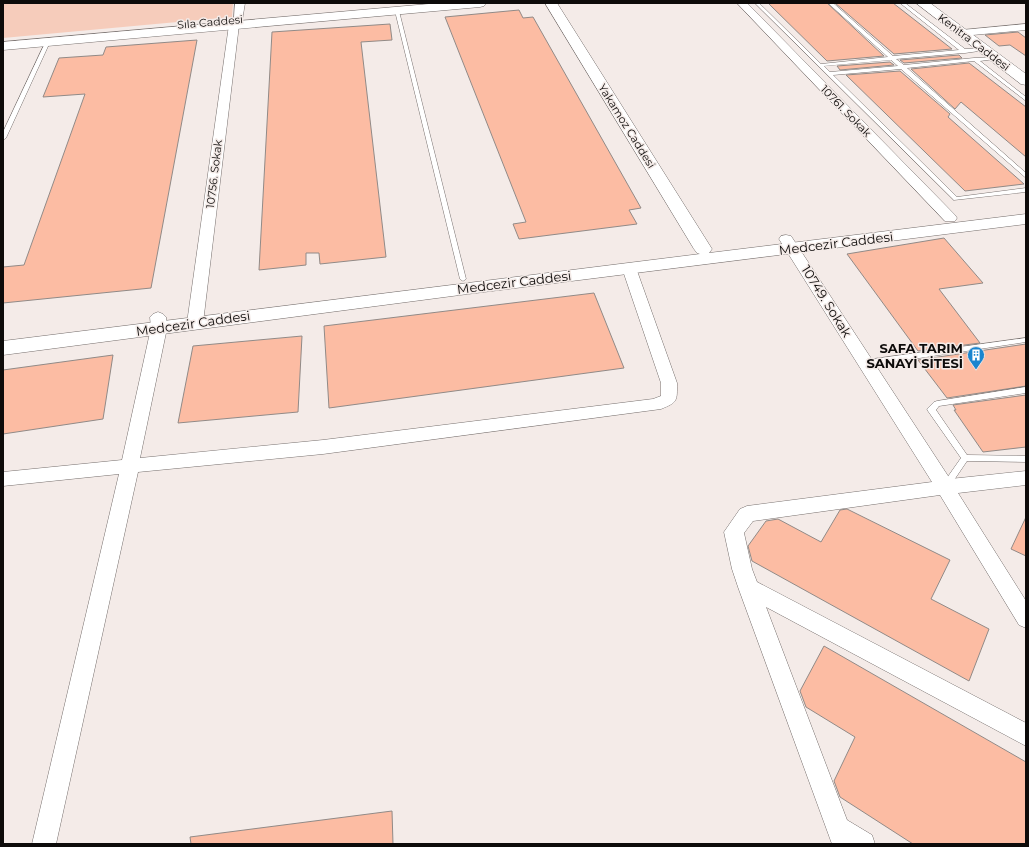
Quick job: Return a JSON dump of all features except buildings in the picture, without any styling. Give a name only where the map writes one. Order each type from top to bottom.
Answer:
[{"type":"street","name":"10756. Sokak","points":[[195,317],[236,22],[240,3]]},
{"type":"street","name":"Sıla Caddesi","points":[[3,41],[236,22],[418,3]]},
{"type":"street","points":[[3,46],[236,22],[480,3]]},
{"type":"street","name":"Yakamoz Caddesi","points":[[551,3],[703,249]]},
{"type":"street","name":"10761. Sokak","points":[[742,3],[950,218]]},
{"type":"street","name":"Kenitra Caddesi","points":[[922,3],[1026,81]]},
{"type":"street","points":[[962,33],[1026,27]]},
{"type":"street","name":"Medcezir Caddesi","points":[[195,317],[629,268],[950,218],[1026,208]]},
{"type":"street","name":"Medcezir Caddesi","points":[[3,348],[159,322],[463,278],[703,249],[790,243],[1026,219]]},
{"type":"street","name":"10749. Sokak","points":[[790,243],[945,487],[1026,618]]},
{"type":"street","points":[[3,479],[323,447],[655,405],[669,399],[669,383],[629,268]]},
{"type":"street","points":[[44,844],[130,466],[159,322]]},
{"type":"street","name":"Medcezir Caddesi","points":[[3,337],[159,322]]},
{"type":"street","points":[[863,844],[841,836],[748,587],[742,569],[734,532],[747,514],[945,487],[1026,478]]},
{"type":"street","points":[[748,587],[1026,735]]},
{"type":"lane","points":[[757,3],[956,199],[1026,190]]},
{"type":"lane","points":[[830,3],[1026,176]]},
{"type":"lane","points":[[902,3],[1026,99]]},
{"type":"lane","points":[[397,10],[463,278]]},
{"type":"lane","points":[[3,138],[48,42]]},
{"type":"lane","points":[[821,65],[984,49]]},
{"type":"lane","points":[[830,74],[996,58]]},
{"type":"lane","points":[[866,363],[1026,340]]},
{"type":"lane","points":[[965,458],[931,409],[937,404],[1026,390]]},
{"type":"lane","points":[[945,487],[965,458]]},
{"type":"lane","points":[[965,458],[1026,459]]},
{"type":"shaded area","points":[[3,3],[233,3],[232,17],[3,38]]},
{"type":"place","name":"SAFA TARIM SANAYİ SİTESİ","points":[[976,370]]}]
